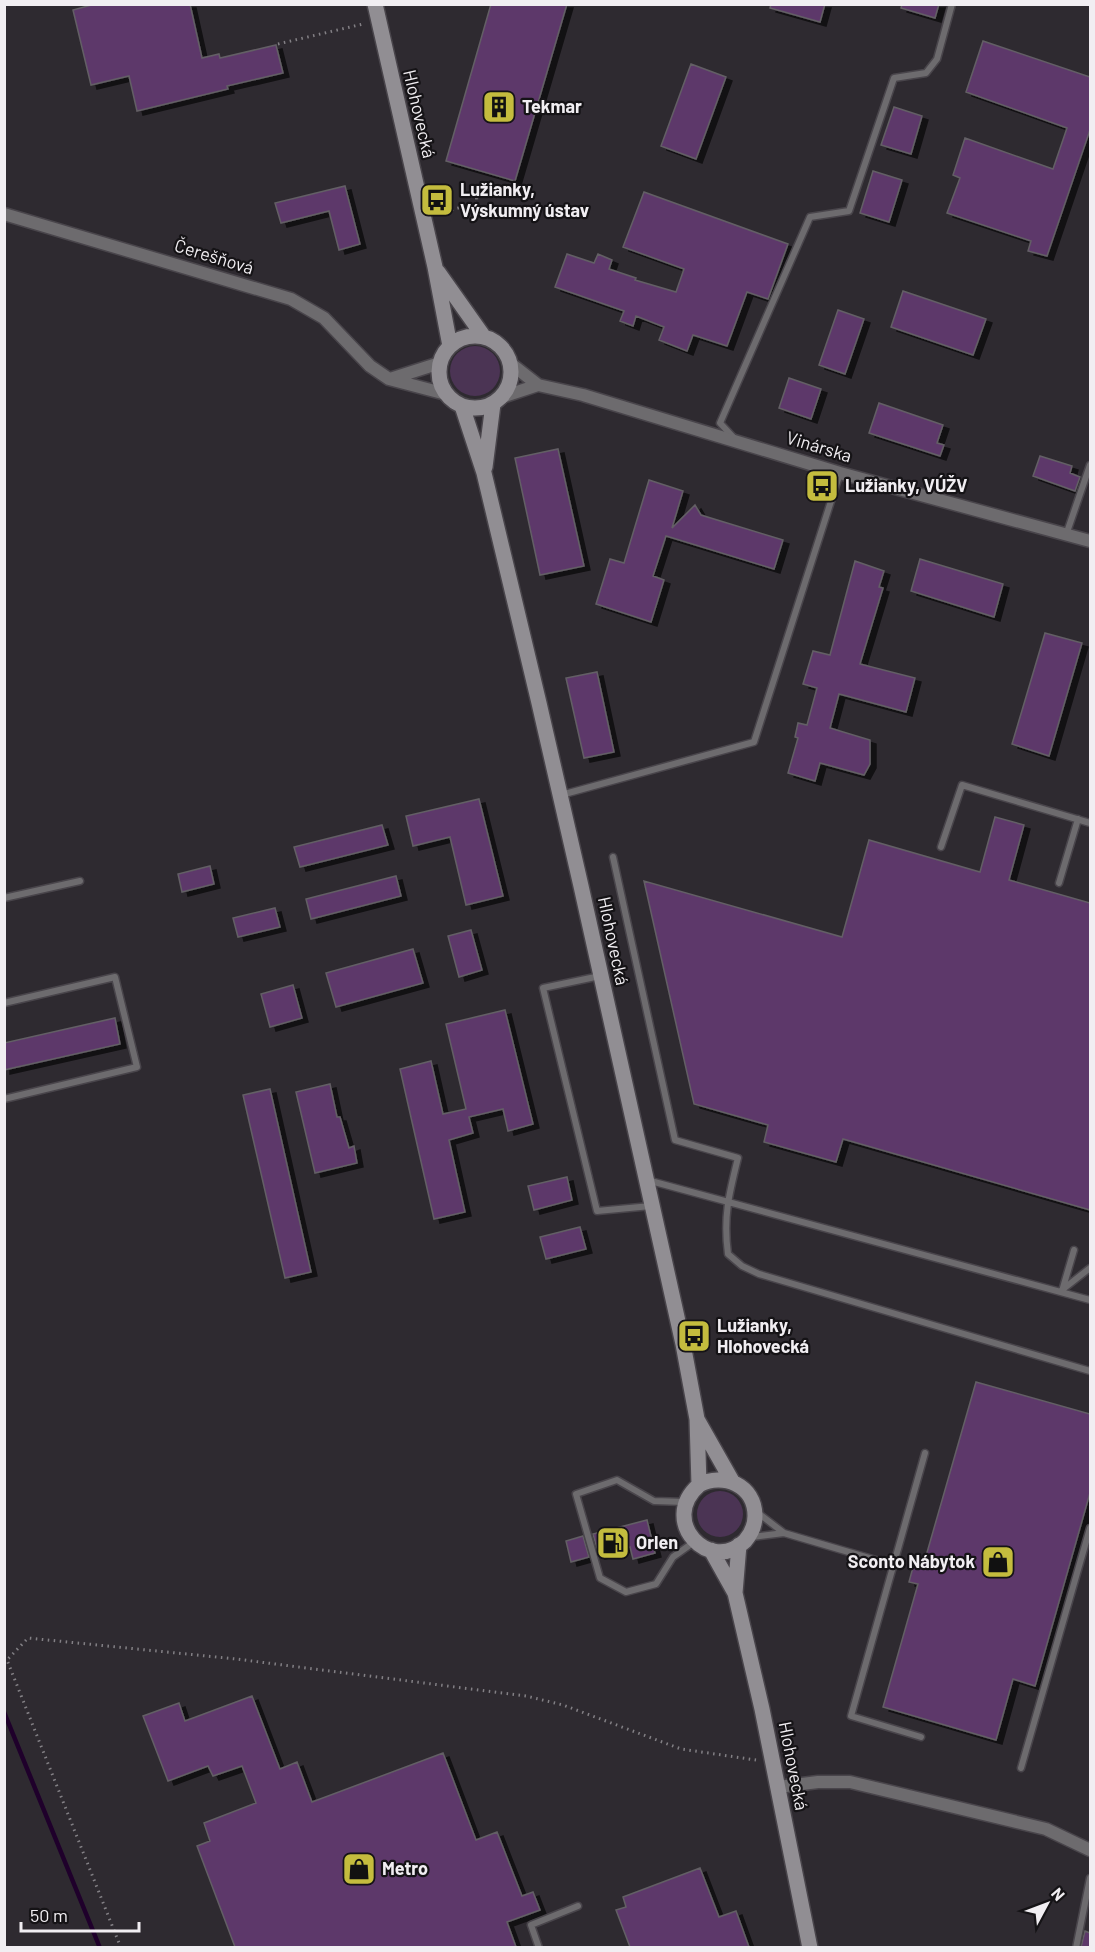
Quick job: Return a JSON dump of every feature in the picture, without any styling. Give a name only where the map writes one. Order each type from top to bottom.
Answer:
[{"type":"main road","name":"Hlohovecká","points":[[375,4],[435,267],[450,346]]},
{"type":"main road","name":"Hlohovecká","points":[[435,267],[484,337]]},
{"type":"main road","points":[[469,337],[484,337],[499,345],[507,354],[510,363],[510,381],[497,400],[478,409],[462,406],[446,394],[440,380],[440,363],[450,346],[469,337]]},
{"type":"main road","name":"Hlohovecká","points":[[484,472],[497,400]]},
{"type":"main road","name":"Hlohovecká","points":[[462,406],[484,472],[560,795],[683,1344],[697,1419],[699,1485]]},
{"type":"main road","name":"Hlohovecká","points":[[697,1419],[732,1481],[747,1492],[755,1510],[754,1525],[743,1541],[735,1593]]},
{"type":"main road","points":[[732,1481],[717,1479],[699,1485],[685,1502],[683,1519],[689,1535],[695,1542],[711,1550],[728,1550],[743,1541]]},
{"type":"main road","name":"Hlohovecká","points":[[711,1550],[735,1593],[773,1762],[810,1947]]},
{"type":"street","name":"Čerešňová","points":[[4,214],[291,299],[324,318],[370,366],[388,379],[446,394]]},
{"type":"street","points":[[388,379],[440,363]]},
{"type":"street","name":"Vinárska","points":[[510,363],[538,385],[583,395],[840,473],[1090,541]]},
{"type":"street","points":[[497,400],[538,385]]},
{"type":"street","points":[[778,1787],[818,1782],[850,1782],[1046,1829],[1090,1850]]},
{"type":"lane","points":[[736,441],[720,423],[810,217],[849,211],[894,78],[927,73],[937,59],[952,4]]},
{"type":"lane","points":[[1066,534],[1090,465]]},
{"type":"lane","points":[[560,795],[754,742],[840,473]]},
{"type":"lane","points":[[941,847],[962,785],[1090,823]]},
{"type":"lane","points":[[1059,883],[1078,819]]},
{"type":"lane","points":[[613,857],[675,1140],[738,1158],[727,1202],[724,1230],[728,1254],[751,1270],[1090,1371]]},
{"type":"lane","points":[[4,898],[80,880]]},
{"type":"lane","points":[[601,975],[543,988],[597,1211],[652,1206]]},
{"type":"lane","points":[[4,1004],[115,977],[137,1067],[4,1099]]},
{"type":"lane","points":[[646,1179],[1090,1300]]},
{"type":"lane","points":[[1062,1291],[1074,1250]]},
{"type":"lane","points":[[1062,1291],[1090,1268]]},
{"type":"lane","points":[[921,1737],[851,1716],[924,1453]]},
{"type":"lane","points":[[685,1502],[654,1501],[617,1480],[576,1494],[600,1578],[626,1592],[656,1584],[673,1557],[695,1542]]},
{"type":"lane","points":[[755,1510],[784,1533],[893,1565]]},
{"type":"lane","points":[[1021,1768],[1090,1528]]},
{"type":"lane","points":[[743,1541],[784,1533]]},
{"type":"lane","points":[[1076,1947],[1090,1878]]},
{"type":"lane","points":[[539,1947],[531,1925],[578,1906]]},
{"type":"path","points":[[278,44],[365,24],[362,14]]},
{"type":"path","points":[[440,213],[477,203],[476,187]]},
{"type":"path","points":[[7,1660],[28,1638],[236,1659],[497,1691],[563,1705],[681,1749],[773,1762]]},
{"type":"path","points":[[4,1652],[121,1947]]},
{"type":"shaded area","points":[[475,346],[493,353],[500,371],[493,389],[475,396],[457,389],[450,371],[457,353]]},
{"type":"shaded area","points":[[720,1491],[736,1498],[743,1514],[736,1530],[720,1537],[704,1530],[697,1514],[704,1498]]},
{"type":"building","points":[[95,4],[190,4],[202,58],[219,54],[220,58],[276,45],[283,73],[137,111],[129,76],[91,85],[73,10]]},
{"type":"building","name":"Tekmar","points":[[491,4],[567,4],[515,181],[446,161]]},
{"type":"building","points":[[771,4],[825,4],[820,22],[770,8]]},
{"type":"building","points":[[902,4],[939,4],[935,18],[901,8]]},
{"type":"building","points":[[983,41],[1090,77],[1090,130],[1047,256],[1028,251],[1031,241],[947,213],[960,178],[953,175],[965,138],[1053,169],[1067,128],[966,92]]},
{"type":"building","points":[[691,64],[726,77],[696,159],[661,146]]},
{"type":"building","points":[[894,107],[922,116],[911,154],[881,145]]},
{"type":"building","points":[[873,171],[902,180],[889,222],[860,213]]},
{"type":"building","points":[[345,186],[360,244],[339,250],[329,211],[281,223],[275,203]]},
{"type":"building","points":[[644,192],[788,244],[768,299],[747,292],[727,346],[693,335],[687,351],[659,340],[664,327],[636,316],[633,326],[620,321],[624,311],[555,287],[567,254],[594,263],[598,254],[612,260],[609,269],[636,278],[635,280],[676,292],[684,269],[623,247]]},
{"type":"building","points":[[903,291],[986,319],[973,355],[891,327]]},
{"type":"building","points":[[838,310],[864,319],[845,374],[819,365]]},
{"type":"building","points":[[789,378],[821,389],[811,419],[779,408]]},
{"type":"building","points":[[879,403],[943,425],[937,443],[944,445],[940,456],[869,433]]},
{"type":"building","points":[[558,449],[584,566],[540,575],[515,458]]},
{"type":"building","points":[[1040,456],[1072,466],[1070,473],[1080,477],[1075,491],[1033,476]]},
{"type":"building","points":[[649,480],[683,491],[672,528],[695,505],[701,515],[783,540],[774,569],[666,536],[653,576],[664,580],[651,622],[596,604],[610,559],[624,563]]},
{"type":"building","points":[[920,559],[1003,584],[994,617],[911,591]]},
{"type":"building","points":[[855,561],[884,571],[879,587],[883,588],[860,664],[915,678],[906,712],[839,694],[830,728],[870,740],[870,764],[864,775],[820,763],[815,781],[788,773],[798,738],[795,737],[798,723],[807,725],[817,688],[803,684],[813,651],[830,655]]},
{"type":"building","points":[[1045,633],[1082,643],[1049,756],[1012,744]]},
{"type":"building","points":[[597,672],[614,752],[584,758],[566,678]]},
{"type":"building","points":[[479,799],[503,896],[466,905],[450,837],[413,846],[406,816]]},
{"type":"building","points":[[995,817],[1024,825],[1009,880],[1090,903],[1090,1210],[843,1139],[836,1162],[764,1142],[768,1125],[694,1104],[644,881],[842,937],[869,840],[980,872]]},
{"type":"building","points":[[382,825],[388,845],[300,867],[294,847]]},
{"type":"building","points":[[210,866],[214,884],[182,892],[178,874]]},
{"type":"building","points":[[396,876],[401,896],[311,919],[306,899]]},
{"type":"building","points":[[275,908],[280,927],[238,937],[233,918]]},
{"type":"building","points":[[471,930],[482,970],[459,977],[448,936]]},
{"type":"building","points":[[413,949],[423,983],[336,1007],[326,973]]},
{"type":"building","points":[[293,985],[302,1018],[270,1027],[261,994]]},
{"type":"building","points":[[505,1010],[533,1124],[508,1131],[503,1109],[469,1117],[473,1133],[449,1140],[465,1212],[434,1219],[400,1069],[431,1061],[443,1114],[466,1109],[446,1024]]},
{"type":"building","points":[[115,1018],[120,1044],[4,1070],[4,1043]]},
{"type":"building","points":[[330,1084],[337,1117],[340,1117],[349,1148],[354,1146],[357,1163],[315,1173],[296,1092]]},
{"type":"building","points":[[270,1089],[311,1272],[285,1278],[243,1095]]},
{"type":"building","points":[[567,1177],[572,1200],[534,1210],[528,1186]]},
{"type":"building","points":[[580,1227],[586,1249],[546,1259],[540,1237]]},
{"type":"building","name":"Sconto Nábytok","points":[[976,1382],[1090,1414],[1090,1493],[1035,1686],[1013,1679],[996,1740],[883,1707],[918,1584],[909,1582],[915,1560],[924,1563]]},
{"type":"building","points":[[647,1520],[655,1553],[633,1559],[630,1547],[599,1555],[593,1534]]},
{"type":"building","points":[[583,1536],[589,1557],[571,1562],[566,1541]]},
{"type":"building","name":"Metro","points":[[252,1696],[280,1769],[297,1762],[312,1802],[443,1753],[476,1840],[497,1832],[522,1896],[533,1892],[540,1910],[507,1922],[516,1947],[235,1947],[197,1846],[210,1841],[204,1823],[256,1803],[242,1766],[213,1776],[208,1766],[168,1781],[143,1716],[179,1703],[185,1721]]},
{"type":"building","points":[[700,1868],[719,1917],[736,1911],[749,1947],[630,1947],[616,1910],[626,1907],[623,1897]]},
{"type":"building","points":[[1085,1931],[1090,1933],[1090,1947],[1081,1947]]},
{"type":"waterway","points":[[4,1712],[100,1948]]},
{"type":"place","name":"Tekmar","points":[[499,107]]},
{"type":"place","name":"Lužianky, Výskumný ústav","points":[[437,200]]},
{"type":"place","name":"Lužianky, VÚŽV","points":[[822,486]]},
{"type":"place","name":"Lužianky, Hlohovecká","points":[[694,1336]]},
{"type":"place","name":"Orlen","points":[[613,1543]]},
{"type":"place","name":"Sconto Nábytok","points":[[998,1562]]},
{"type":"place","name":"Metro","points":[[359,1869]]}]
